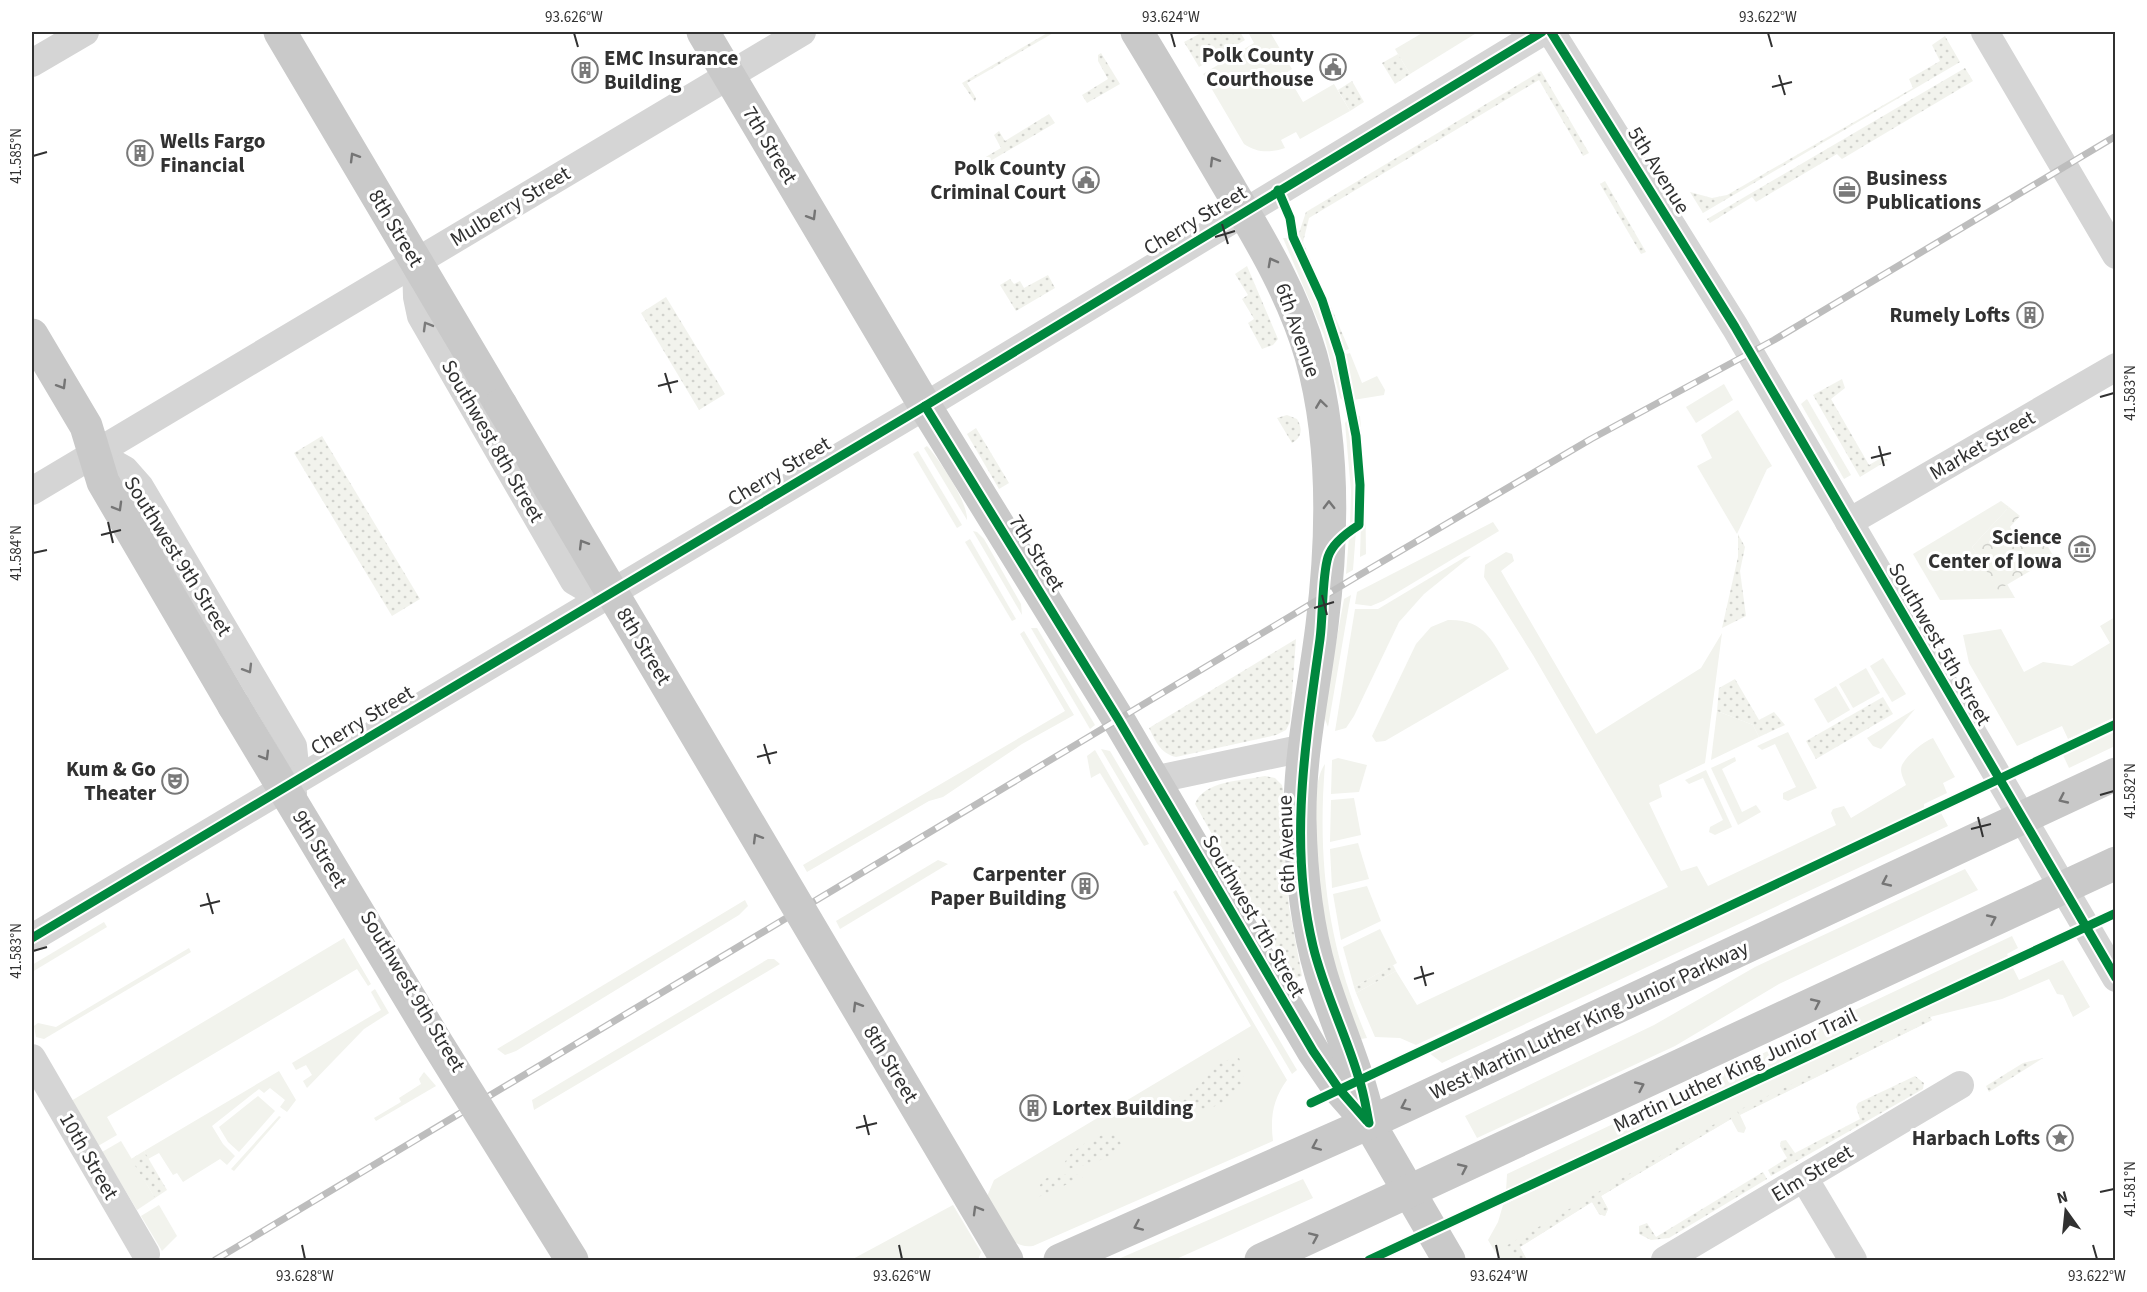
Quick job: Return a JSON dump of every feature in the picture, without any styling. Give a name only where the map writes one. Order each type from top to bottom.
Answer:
[{"type":"main road","name":"8th Street","points":[[280,32],[1007,1260]]},
{"type":"main road","name":"7th Street","points":[[703,32],[924,406],[1118,719]]},
{"type":"main road","name":"6th Avenue","points":[[1137,32],[1244,211],[1280,276],[1310,354],[1318,389],[1328,454],[1329,511],[1325,595],[1304,748],[1300,815],[1303,890],[1321,974],[1360,1079],[1369,1123]]},
{"type":"main road","name":"9th Street","points":[[32,335],[86,426],[103,482],[234,706],[435,1040],[572,1260]]},
{"type":"main road","name":"Southwest 7th Street","points":[[1118,719],[1313,1051],[1339,1089],[1369,1123],[1449,1260]]},
{"type":"main road","name":"West Martin Luther King Junior Parkway","points":[[1060,1260],[1369,1123],[2115,774]]},
{"type":"main road","points":[[1261,1260],[1410,1193],[2115,862]]},
{"type":"street","points":[[32,63],[85,32]]},
{"type":"street","name":"Mulberry Street","points":[[32,491],[802,32]]},
{"type":"street","name":"Cherry Street","points":[[32,938],[924,406],[1542,32]]},
{"type":"street","name":"5th Avenue","points":[[1551,32],[1735,327]]},
{"type":"street","points":[[1985,32],[2115,255]]},
{"type":"street","name":"Southwest 8th Street","points":[[416,261],[417,297],[421,316],[550,540],[574,581],[586,588],[609,594]]},
{"type":"street","name":"Southwest 5th Street","points":[[1735,327],[2020,819],[2115,978]]},
{"type":"street","name":"Market Street","points":[[1849,522],[2115,367]]},
{"type":"street","name":"Southwest 9th Street","points":[[95,453],[125,470],[140,486],[293,746],[295,766],[288,785],[578,1260]]},
{"type":"street","points":[[1153,780],[1304,748]]},
{"type":"street","name":"10th Street","points":[[32,1058],[146,1254]]},
{"type":"street","name":"Elm Street","points":[[1665,1260],[1960,1085]]},
{"type":"street","points":[[1804,1178],[1852,1260]]},
{"type":"green space","points":[[1049,32],[1055,32],[967,83],[976,98],[975,102],[962,83]]},
{"type":"green space","points":[[1203,32],[1240,32],[1245,40],[1199,67],[1184,42]]},
{"type":"green space","points":[[1248,32],[1270,32],[1292,69],[1286,73],[1303,102],[1334,84],[1350,111],[1300,139],[1296,132],[1281,140],[1285,148],[1264,151],[1244,144],[1203,74],[1254,43]]},
{"type":"green space","points":[[1424,32],[1478,32],[1410,74],[1395,49]]},
{"type":"green space","points":[[1945,36],[1960,62],[1703,213],[1690,192],[1712,198],[1727,195],[1913,88],[1909,79],[1940,61],[1932,45]]},
{"type":"green space","points":[[1101,53],[1120,84],[1087,103],[1082,95],[1108,79],[1098,61],[1098,55]]},
{"type":"green space","points":[[1398,54],[1410,74],[1395,84],[1382,63]]},
{"type":"green space","points":[[1965,68],[1973,81],[1842,159],[1837,154],[1756,202],[1752,197],[1710,223],[1707,219]]},
{"type":"green space","points":[[1541,71],[1589,153],[1583,156],[1539,80],[1309,218],[1303,242],[1349,349],[1342,351],[1318,284],[1297,239],[1306,212]]},
{"type":"green space","points":[[1352,81],[1364,102],[1350,111],[1338,90]]},
{"type":"green space","points":[[1049,114],[1055,123],[987,163],[984,158],[1001,148],[994,135],[999,131],[1005,141]]},
{"type":"green space","points":[[1605,181],[1646,252],[1641,254],[1600,184]]},
{"type":"green space","points":[[1283,238],[1289,238],[1316,298],[1331,340],[1347,404],[1340,398],[1324,335]]},
{"type":"green space","points":[[1247,266],[1278,339],[1273,345],[1262,349],[1248,323],[1254,319],[1242,299],[1248,295],[1235,274]]},
{"type":"green space","points":[[1048,275],[1055,288],[1016,311],[1000,285],[1010,279],[1014,284],[1020,281],[1024,288]]},
{"type":"green space","points":[[666,297],[725,394],[699,410],[641,313]]},
{"type":"green space","points":[[1350,353],[1362,383],[1377,376],[1385,390],[1384,395],[1353,400],[1343,355]]},
{"type":"green space","points":[[1842,379],[1845,388],[1831,399],[1869,465],[1881,458],[1888,460],[1860,477],[1813,395]]},
{"type":"green space","points":[[1724,384],[1733,400],[1696,423],[1686,407]]},
{"type":"green space","points":[[1807,399],[1851,475],[1844,479],[1801,404]]},
{"type":"green space","points":[[1738,410],[1772,466],[1767,469],[1737,534],[1697,466],[1712,458],[1701,435]]},
{"type":"green space","points":[[1287,415],[1297,419],[1300,426],[1300,435],[1292,443],[1277,418]]},
{"type":"green space","points":[[1356,416],[1360,416],[1365,478],[1366,554],[1360,557],[1362,485]]},
{"type":"green space","points":[[1350,417],[1355,461],[1356,521],[1350,525],[1351,491],[1345,423]]},
{"type":"green space","points":[[976,428],[1009,483],[999,489],[967,434]]},
{"type":"green space","points":[[322,436],[420,599],[392,616],[294,453]]},
{"type":"green space","points":[[927,446],[958,492],[967,520],[924,448]]},
{"type":"green space","points":[[918,451],[962,525],[957,528],[913,454]]},
{"type":"green space","points":[[2001,501],[2009,507],[1972,547],[1998,589],[2007,584],[2015,598],[1940,600],[1913,554]]},
{"type":"green space","points":[[2009,507],[2020,516],[2010,527],[2012,530],[2010,532],[2025,542],[2040,533],[2054,557],[1998,590],[1972,547]]},
{"type":"green space","points":[[1493,522],[1499,531],[1383,601],[1371,606],[1355,604],[1357,592]]},
{"type":"green space","points":[[973,531],[984,539],[1021,604],[1022,615]]},
{"type":"green space","points":[[1356,531],[1353,570],[1346,574],[1349,536]]},
{"type":"green space","points":[[1738,534],[1745,547],[1740,571],[1746,616],[1722,628],[1738,557]]},
{"type":"green space","points":[[970,539],[1016,619],[1012,621],[965,542]]},
{"type":"green space","points":[[1506,552],[1512,554],[1514,561],[1501,571],[1596,734],[1701,668],[1722,633],[1705,763],[1659,785],[1662,797],[1649,803],[1681,871],[1697,866],[1708,886],[1836,825],[1831,813],[1833,809],[1844,806],[1851,818],[1906,785],[1901,773],[1902,765],[1916,749],[1933,738],[1955,777],[1943,783],[1947,793],[1924,804],[1924,808],[1416,1045],[1400,1038],[1375,1037],[1356,993],[1396,971],[1417,1005],[1668,887],[1533,655],[1484,577],[1485,565]]},
{"type":"green space","points":[[1471,556],[1424,594],[1399,622],[1354,716],[1346,728],[1335,731],[1355,609],[1378,609],[1465,557]]},
{"type":"green space","points":[[1351,595],[1328,727],[1323,714],[1344,599]]},
{"type":"green space","points":[[2115,617],[2115,717],[2068,739],[2062,726],[2017,746],[1969,663],[1963,635],[2001,629],[2024,672],[2043,662],[2072,666],[2110,643],[2100,626]]},
{"type":"green space","points":[[1448,620],[1471,623],[1479,628],[1492,641],[1509,669],[1385,741],[1376,742],[1372,736],[1416,644],[1431,627]]},
{"type":"green space","points":[[1031,628],[1037,628],[1095,725],[1090,729]]},
{"type":"green space","points":[[1024,631],[1074,715],[1022,744],[943,797],[929,801],[807,872],[803,865],[1065,711],[1020,634]]},
{"type":"green space","points":[[1296,639],[1290,722],[1286,730],[1276,735],[1176,757],[1166,753],[1159,746],[1149,728]]},
{"type":"green space","points":[[1883,658],[1906,694],[1892,702],[1870,666]]},
{"type":"green space","points":[[1866,668],[1880,693],[1853,708],[1839,684]]},
{"type":"green space","points":[[1735,679],[1759,720],[1774,712],[1785,725],[1759,737],[1753,725],[1717,711],[1719,688]]},
{"type":"green space","points":[[1836,686],[1850,710],[1828,723],[1814,699]]},
{"type":"green space","points":[[1883,697],[1893,714],[1816,759],[1806,741]]},
{"type":"green space","points":[[1915,709],[1881,749],[1873,746],[1867,738]]},
{"type":"green space","points":[[1717,711],[1753,725],[1759,737],[1711,760]]},
{"type":"green space","points":[[2115,730],[2115,746],[2069,768],[2063,755]]},
{"type":"green space","points":[[1788,732],[1817,788],[1788,801],[1783,799],[1783,793],[1796,787],[1775,744],[1762,750],[1757,746]]},
{"type":"green space","points":[[1101,749],[1110,751],[1297,1070],[1292,1074]]},
{"type":"green space","points":[[1095,750],[1149,844],[1144,846],[1100,773],[1091,778],[1087,756]]},
{"type":"green space","points":[[1735,757],[1736,761],[1722,769],[1742,812],[1756,805],[1761,812],[1738,825],[1711,768]]},
{"type":"green space","points":[[1338,758],[1367,765],[1359,792],[1331,794],[1332,760]]},
{"type":"green space","points":[[1325,764],[1323,836],[1328,904],[1343,971],[1367,1038],[1361,1039],[1335,970],[1321,896],[1317,864],[1315,804],[1318,780]]},
{"type":"green space","points":[[1706,770],[1732,827],[1715,835],[1709,832],[1710,827],[1723,820],[1703,778],[1689,784],[1685,780]]},
{"type":"green space","points":[[1265,776],[1275,778],[1282,785],[1284,794],[1285,861],[1289,907],[1302,976],[1297,978],[1292,976],[1195,804],[1206,790],[1215,786]]},
{"type":"green space","points":[[1354,798],[1361,835],[1330,842],[1331,800]]},
{"type":"green space","points":[[1940,811],[1948,826],[1442,1063],[1428,1052]]},
{"type":"green space","points":[[1358,843],[1369,879],[1332,888],[1330,849]]},
{"type":"green space","points":[[938,860],[948,864],[840,929],[836,921]]},
{"type":"green space","points":[[1965,869],[1978,890],[1779,984],[1675,1046],[1477,1138],[1465,1116],[1654,1025],[1755,967]]},
{"type":"green space","points":[[1367,886],[1381,921],[1341,940],[1333,894]]},
{"type":"green space","points":[[1176,890],[1287,1080],[1278,1094],[1274,1109],[1273,1141],[1033,1246],[1016,1243],[1003,1231],[986,1199],[994,1180],[1251,1026],[1173,892]]},
{"type":"green space","points":[[745,900],[748,906],[739,915],[516,1051],[505,1055],[497,1049]]},
{"type":"green space","points":[[104,922],[107,927],[32,972],[32,965]]},
{"type":"green space","points":[[1380,929],[1397,963],[1354,987],[1343,947]]},
{"type":"green space","points":[[2012,936],[2018,948],[2007,954],[2008,956],[1506,1192],[1507,1174]]},
{"type":"green space","points":[[344,938],[371,984],[368,986],[357,969],[107,1117],[117,1135],[98,1146],[71,1101]]},
{"type":"green space","points":[[189,948],[191,952],[44,1039],[36,1037],[34,1026],[38,1023],[56,1027]]},
{"type":"green space","points":[[768,959],[774,959],[780,964],[534,1110],[532,1100]]},
{"type":"green space","points":[[2063,960],[2090,1007],[2073,1017],[2063,995],[2057,994],[2049,979],[2002,999],[1930,1017],[1932,1020],[1740,1115],[1746,1128],[1744,1133],[1738,1132],[1731,1119],[1601,1196],[1608,1209],[1605,1216],[1599,1214],[1592,1202],[1520,1247],[1527,1260],[1500,1260],[1488,1240],[1498,1222],[1503,1205],[2012,966],[2019,980]]},
{"type":"green space","points":[[1393,965],[1396,971],[1356,993],[1354,987]]},
{"type":"green space","points":[[375,989],[389,1013],[364,1029],[307,1088],[303,1081],[312,1075],[306,1065],[296,1070],[292,1063],[381,1010],[371,992]]},
{"type":"green space","points":[[1930,1017],[1932,1020],[1739,1115],[1737,1111]]},
{"type":"green space","points":[[1239,1058],[1243,1072],[1241,1084],[1224,1102],[1196,1111],[1170,1111],[1169,1104],[1172,1101],[1195,1090],[1218,1064]]},
{"type":"green space","points":[[2043,1058],[1989,1092],[1986,1086],[2023,1063]]},
{"type":"green space","points":[[279,1071],[296,1100],[287,1112],[280,1107],[285,1100],[270,1088],[264,1093],[259,1089],[212,1126],[223,1144],[235,1156],[227,1165],[220,1159],[183,1182],[177,1173],[173,1175],[159,1153],[148,1159],[144,1151]]},
{"type":"green space","points":[[424,1072],[436,1086],[376,1121],[374,1118],[401,1102],[399,1098],[421,1084],[419,1079]]},
{"type":"green space","points":[[1915,1076],[1924,1083],[1923,1089],[1771,1176],[1768,1170],[1787,1158],[1780,1146],[1781,1141],[1786,1140],[1795,1153],[1860,1119],[1856,1107],[1858,1103]]},
{"type":"green space","points":[[258,1096],[275,1111],[239,1152],[228,1142],[219,1127]]},
{"type":"green space","points":[[1730,1115],[1731,1119],[1601,1196],[1608,1209],[1605,1216],[1599,1214],[1592,1202],[1520,1247],[1527,1260],[1515,1260],[1506,1246]]},
{"type":"green space","points":[[279,1116],[281,1117],[234,1171],[231,1169]]},
{"type":"green space","points":[[1111,1132],[1118,1135],[1121,1144],[1117,1150],[1098,1161],[1069,1169],[1065,1162],[1073,1152]]},
{"type":"green space","points":[[121,1141],[155,1198],[137,1210],[102,1152]]},
{"type":"green space","points":[[144,1151],[167,1190],[155,1198],[131,1159]]},
{"type":"green space","points":[[1763,1172],[1767,1179],[1669,1238],[1651,1240],[1639,1234],[1639,1226],[1647,1223],[1656,1237]]},
{"type":"green space","points":[[1062,1174],[1088,1175],[1036,1198],[1044,1180]]},
{"type":"green space","points":[[1303,1179],[1313,1198],[1174,1260],[1116,1260]]},
{"type":"green space","points":[[159,1205],[177,1236],[162,1251],[141,1216]]},
{"type":"green space","points":[[953,1205],[981,1252],[978,1260],[851,1260]]},
{"type":"railway","points":[[215,1260],[1356,577],[1591,439],[1774,340],[2116,136]]},
{"type":"cycle path","points":[[32,938],[925,406],[1542,32]]},
{"type":"cycle path","points":[[1551,32],[1735,327],[2116,978]]},
{"type":"cycle path","points":[[1278,190],[1290,218],[1293,237],[1322,300],[1340,355],[1356,436],[1360,485],[1359,525],[1337,543],[1330,552],[1326,565],[1320,639],[1305,754],[1301,830],[1302,869],[1313,946],[1361,1084],[1369,1123]]},
{"type":"cycle path","points":[[925,406],[1118,719],[1313,1051],[1339,1089],[1367,1121]]},
{"type":"cycle path","points":[[1311,1103],[2116,724]]},
{"type":"cycle path","name":"Martin Luther King Junior Trail","points":[[1369,1260],[2116,913]]},
{"type":"place","name":"Polk County Courthouse","points":[[1333,67]]},
{"type":"place","name":"EMC Insurance Building","points":[[585,70]]},
{"type":"place","name":"Wells Fargo Financial","points":[[140,153]]},
{"type":"place","name":"Polk County Criminal Court","points":[[1086,180]]},
{"type":"place","name":"Business Publications","points":[[1847,190]]},
{"type":"place","name":"Rumely Lofts","points":[[2030,315]]},
{"type":"place","name":"Science Center of Iowa","points":[[2082,549]]},
{"type":"place","name":"Kum & Go Theater","points":[[175,781]]},
{"type":"place","name":"Carpenter Paper Building","points":[[1085,886]]},
{"type":"place","name":"Lortex Building","points":[[1033,1108]]},
{"type":"place","name":"Harbach Lofts","points":[[2060,1138]]}]
